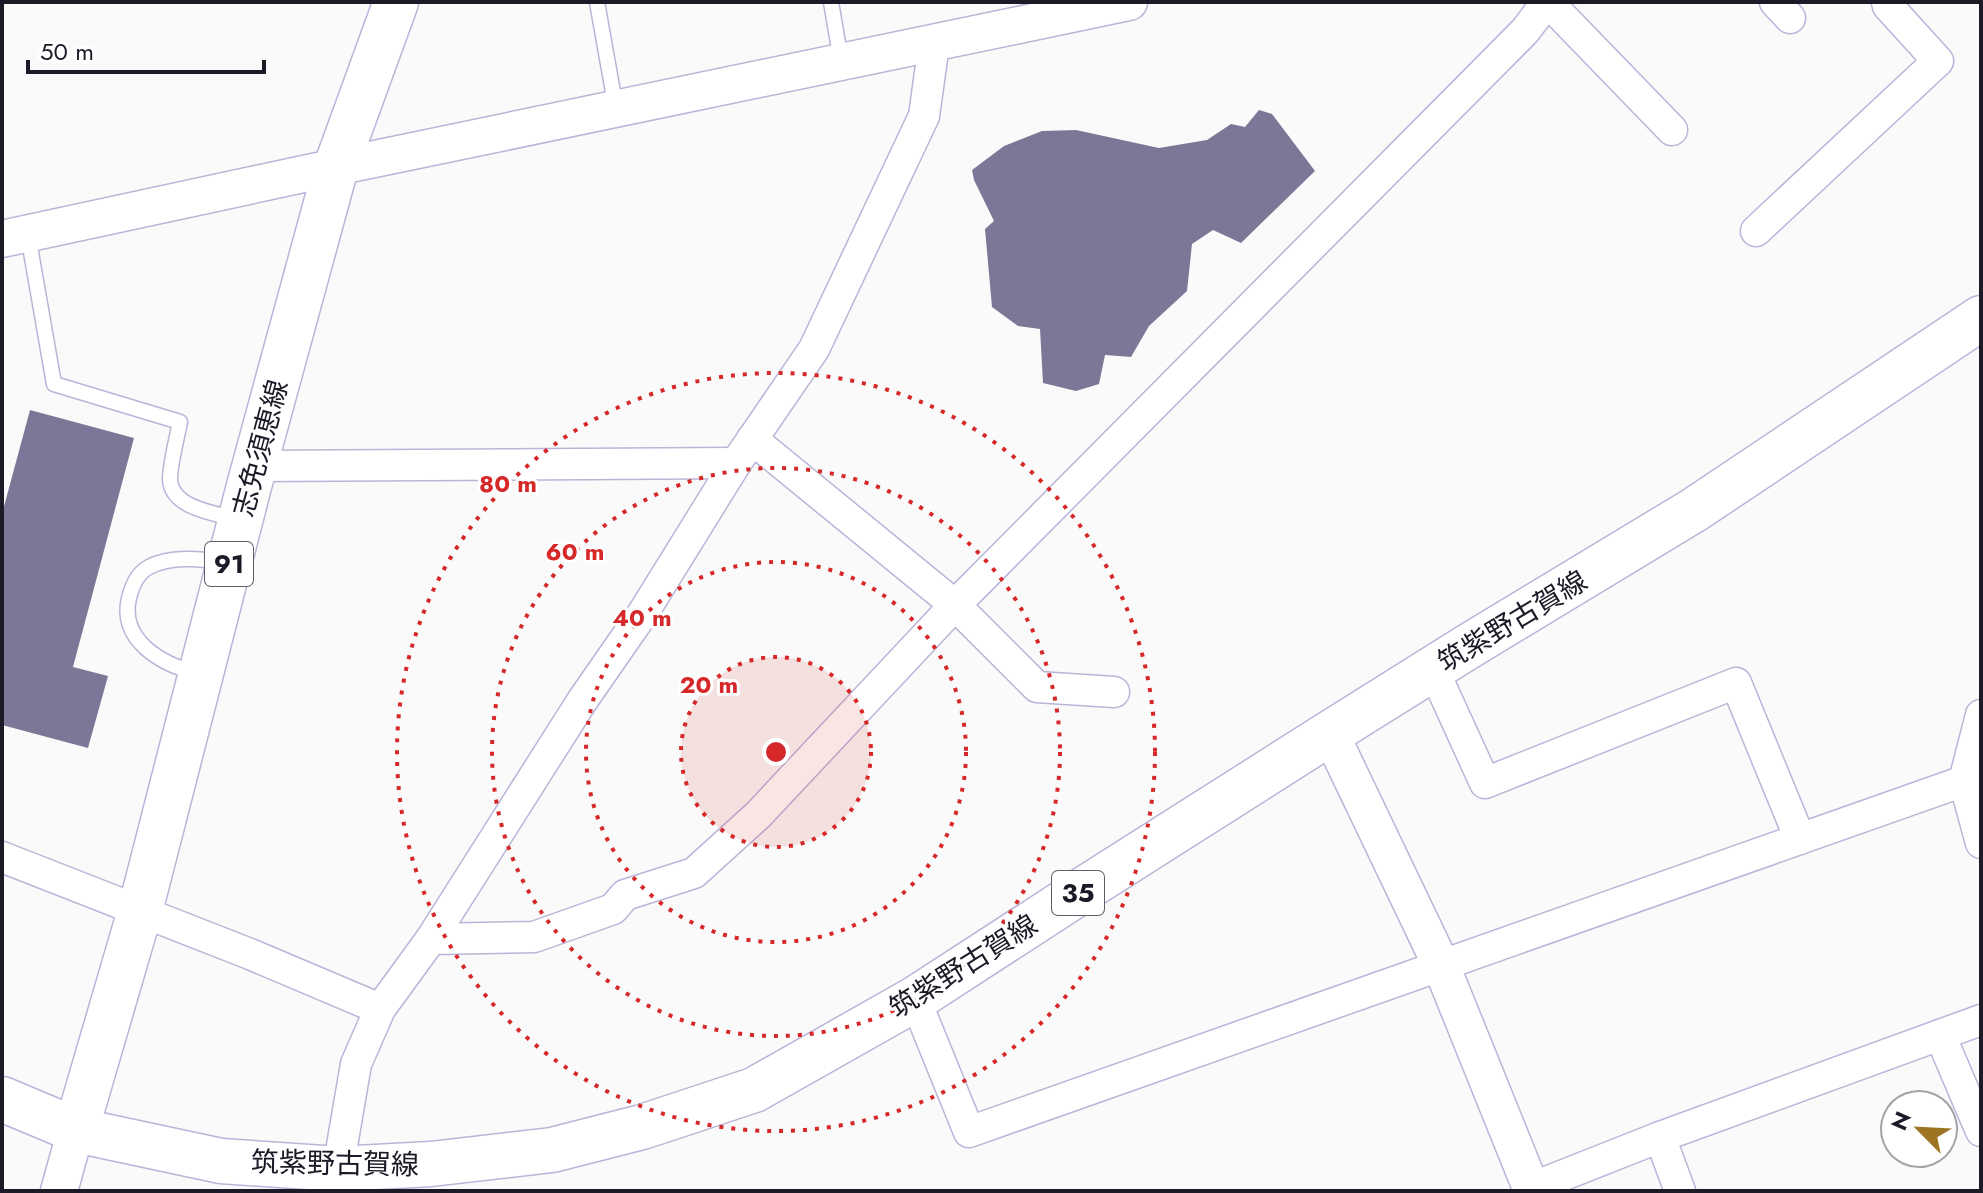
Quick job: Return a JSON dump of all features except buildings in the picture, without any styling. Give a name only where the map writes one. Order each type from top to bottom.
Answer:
[{"type":"main road","name":"志免須恵線","points":[[76,1130],[140,911],[254,466],[336,167],[396,2]]},
{"type":"main road","name":"筑紫野古賀線","points":[[2,1099],[76,1130],[221,1161],[336,1180],[431,1164],[552,1150],[642,1127],[754,1090],[915,999],[1330,733],[1694,510],[1981,318]]},
{"type":"street","points":[[15,236],[1129,2]]},
{"type":"street","points":[[431,939],[534,937],[613,909],[625,895],[694,873],[758,815],[955,605],[1503,54],[1548,2],[1672,130]]},
{"type":"street","points":[[1756,231],[1938,61],[1887,2]]},
{"type":"street","points":[[336,1180],[356,1064],[380,1009],[431,939],[573,714],[643,613],[744,451],[814,349],[924,116],[934,44]]},
{"type":"street","points":[[254,466],[744,451],[955,605],[1037,687],[1114,692]]},
{"type":"street","points":[[1433,669],[1485,783],[1736,683],[1800,839]]},
{"type":"street","points":[[1981,715],[1972,778],[1981,843]]},
{"type":"street","points":[[1330,733],[1441,965],[1531,1190],[1660,1137],[1981,1020]]},
{"type":"street","points":[[915,999],[969,1132],[1972,778]]},
{"type":"street","points":[[2,857],[250,954],[380,1009]]},
{"type":"street","points":[[1940,1035],[1981,1131]]},
{"type":"street","points":[[59,1191],[76,1130]]},
{"type":"street","points":[[1660,1137],[1680,1191]]},
{"type":"lane","points":[[597,2],[616,109]]},
{"type":"lane","points":[[831,2],[841,63]]},
{"type":"lane","points":[[15,236],[54,384],[180,422],[170,481],[178,498],[191,506],[240,521]]},
{"type":"lane","points":[[200,674],[174,668],[153,655],[136,637],[126,611],[133,583],[148,567],[176,559],[204,559],[228,565]]}]
